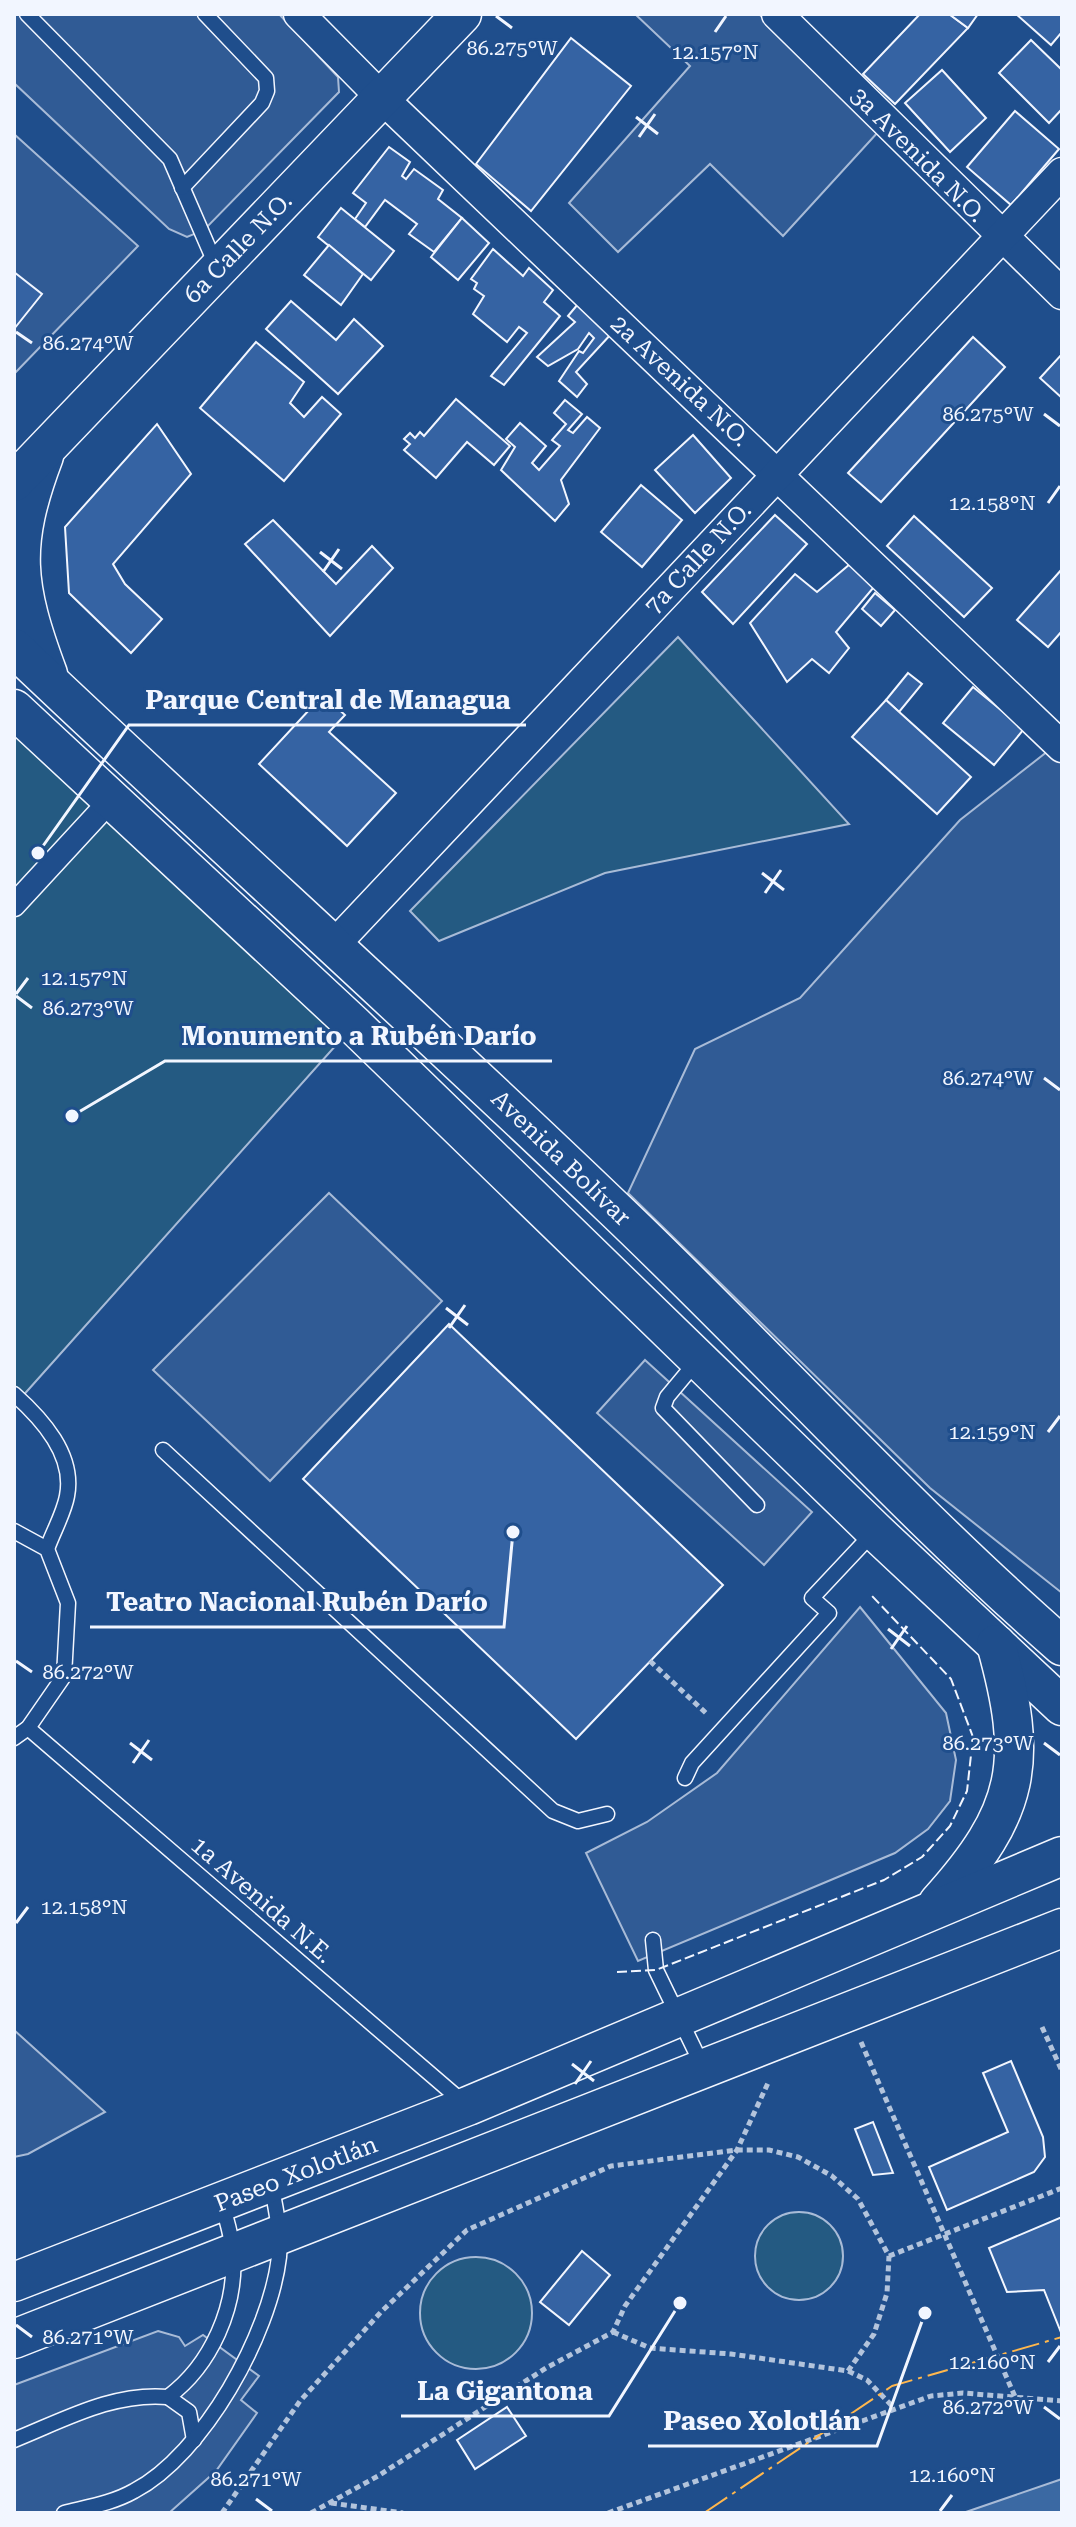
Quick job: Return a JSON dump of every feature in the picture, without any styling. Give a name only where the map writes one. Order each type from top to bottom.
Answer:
[{"type":"street","name":"2a Avenida N.O.","points":[[299,14],[382,98],[1062,747]]},
{"type":"street","name":"6a Calle N.O.","points":[[14,482],[31,450],[218,269],[462,14]]},
{"type":"street","name":"3a Avenida N.O.","points":[[777,14],[1062,294]]},
{"type":"street","name":"7a Calle N.O.","points":[[335,944],[1062,173]]},
{"type":"street","points":[[31,450],[30,494],[19,556],[26,612],[50,682]]},
{"type":"street","name":"Avenida Bolívar","points":[[14,648],[335,944],[622,1216],[770,1365],[1062,1646]]},
{"type":"street","name":"Avenida Bolívar","points":[[14,709],[354,1025],[697,1360],[1062,1706]]},
{"type":"street","points":[[14,905],[110,801]]},
{"type":"street","points":[[931,1911],[984,1849],[1010,1791],[1015,1764],[1013,1716],[996,1644]]},
{"type":"street","name":"Paseo Xolotlán","points":[[14,2282],[468,2106],[1062,1856]]},
{"type":"street","name":"Paseo Xolotlán","points":[[14,2339],[1062,1928]]},
{"type":"lane","points":[[27,14],[154,139],[170,159],[218,269]]},
{"type":"lane","points":[[182,188],[262,103],[267,91],[266,78],[205,14]]},
{"type":"lane","points":[[697,1360],[667,1397],[663,1408],[757,1505]]},
{"type":"lane","points":[[14,1394],[49,1432],[66,1462],[68,1495],[47,1549]]},
{"type":"lane","points":[[163,1450],[553,1811],[578,1821],[607,1814]]},
{"type":"lane","points":[[14,1531],[47,1549],[68,1603],[64,1676],[28,1728],[14,1738]]},
{"type":"lane","points":[[685,1778],[692,1763],[829,1613],[812,1598],[875,1531]]},
{"type":"lane","name":"1a Avenida N.E.","points":[[28,1728],[468,2106]]},
{"type":"lane","points":[[653,1940],[656,1970],[703,2067]]},
{"type":"lane","points":[[64,2513],[106,2503],[135,2491],[162,2472],[194,2440],[229,2391],[268,2303],[276,2276],[280,2234],[271,2184]]},
{"type":"lane","points":[[168,2397],[187,2383],[214,2343],[229,2293],[233,2251],[222,2203]]},
{"type":"lane","points":[[14,2440],[120,2399],[143,2395],[168,2397],[189,2412],[194,2440]]},
{"type":"path","points":[[650,1661],[723,1729]]},
{"type":"path","points":[[848,2012],[1016,2399]]},
{"type":"path","points":[[1042,2027],[1062,2071]]},
{"type":"path","points":[[311,2513],[546,2368],[613,2332],[625,2306],[737,2150],[791,2033]]},
{"type":"path","points":[[222,2513],[300,2401],[381,2312],[467,2230],[611,2166],[737,2150],[769,2150],[798,2157],[832,2176],[858,2199],[889,2256],[887,2293],[874,2334],[848,2371]]},
{"type":"path","points":[[889,2256],[1062,2188]]},
{"type":"path","points":[[613,2332],[650,2348],[731,2354],[848,2371],[867,2380],[894,2408]]},
{"type":"path","points":[[608,2513],[931,2396],[963,2393],[1062,2401]]},
{"type":"path","points":[[330,2503],[403,2513]]},
{"type":"shaded area","points":[[14,14],[279,14],[338,77],[339,92],[204,230],[187,237],[169,229],[14,83]]},
{"type":"shaded area","points":[[635,14],[759,14],[879,131],[783,236],[710,164],[618,252],[569,203],[690,66]]},
{"type":"shaded area","points":[[14,134],[138,246],[14,374]]},
{"type":"shaded area","points":[[678,637],[849,824],[605,873],[439,941],[410,911]]},
{"type":"shaded area","points":[[14,709],[354,1025],[20,1399],[14,1394]]},
{"type":"shaded area","points":[[1062,740],[1062,1593],[930,1488],[628,1193],[695,1049],[800,998],[960,820]]},
{"type":"shaded area","points":[[329,1193],[442,1301],[270,1481],[153,1370]]},
{"type":"shaded area","points":[[645,1360],[812,1512],[764,1565],[597,1413]]},
{"type":"shaded area","points":[[860,1607],[946,1713],[956,1760],[950,1801],[928,1829],[895,1853],[638,1961],[586,1853],[647,1822],[717,1773]]},
{"type":"shaded area","points":[[14,2030],[105,2112],[28,2154],[14,2157]]},
{"type":"shaded area","points":[[799,2212],[816,2215],[830,2225],[840,2239],[843,2256],[840,2273],[830,2287],[816,2297],[799,2300],[782,2297],[768,2287],[758,2273],[755,2256],[758,2239],[768,2225],[782,2215]]},
{"type":"shaded area","points":[[476,2257],[497,2261],[516,2273],[528,2292],[532,2313],[528,2334],[516,2353],[497,2365],[476,2369],[455,2365],[436,2353],[424,2334],[420,2313],[424,2292],[436,2273],[455,2261]]},
{"type":"shaded area","points":[[158,2331],[179,2337],[185,2346],[203,2335],[259,2376],[241,2400],[257,2413],[216,2471],[169,2513],[14,2513],[14,2385]]},
{"type":"shaded area","points":[[1062,2479],[1062,2513],[963,2513]]},
{"type":"building","points":[[920,14],[949,14],[968,28],[895,104],[863,74]]},
{"type":"building","points":[[949,14],[978,14],[968,28]]},
{"type":"building","points":[[1016,14],[1062,14],[1062,32],[1051,45]]},
{"type":"building","points":[[571,38],[631,86],[531,211],[476,164]]},
{"type":"building","points":[[1031,40],[1062,70],[1062,109],[1049,123],[999,73]]},
{"type":"building","points":[[942,70],[986,118],[950,152],[905,103]]},
{"type":"building","points":[[1015,111],[1059,149],[1011,205],[967,167]]},
{"type":"building","points":[[389,147],[410,162],[402,176],[406,179],[414,169],[443,190],[438,199],[462,218],[434,252],[409,234],[417,224],[385,200],[365,227],[355,219],[366,203],[353,193]]},
{"type":"building","points":[[341,208],[394,251],[371,280],[318,237]]},
{"type":"building","points":[[462,218],[489,243],[458,280],[431,257]]},
{"type":"building","points":[[329,245],[363,274],[341,305],[304,275]]},
{"type":"building","points":[[493,249],[523,276],[529,268],[553,290],[544,302],[560,316],[504,385],[491,376],[527,333],[519,327],[507,342],[473,314],[484,296],[474,289],[477,283],[471,279]]},
{"type":"building","points":[[14,272],[42,294],[14,329]]},
{"type":"building","points":[[291,301],[336,340],[354,319],[383,346],[338,394],[266,329]]},
{"type":"building","points":[[578,304],[612,333],[576,372],[587,384],[577,397],[559,381],[579,351],[583,353],[594,338],[589,333],[578,349],[548,366],[537,357],[575,322],[568,316]]},
{"type":"building","points":[[973,337],[1005,367],[881,502],[848,473]]},
{"type":"building","points":[[256,342],[304,382],[290,403],[304,417],[322,397],[341,414],[284,481],[200,408]]},
{"type":"building","points":[[1062,354],[1062,398],[1040,378]]},
{"type":"building","points":[[456,399],[510,446],[494,465],[467,442],[436,478],[404,450],[410,444],[404,439],[410,433],[415,438],[420,432],[424,436]]},
{"type":"building","points":[[565,400],[582,414],[568,430],[573,433],[587,417],[600,428],[561,480],[569,504],[555,521],[501,470],[515,447],[506,439],[520,423],[546,446],[532,463],[539,470],[560,446],[552,440],[566,424],[554,413]]},
{"type":"building","points":[[157,424],[191,474],[113,564],[125,584],[162,619],[131,653],[69,593],[65,527]]},
{"type":"building","points":[[693,435],[731,478],[695,513],[655,470]]},
{"type":"building","points":[[641,485],[682,520],[642,567],[601,532]]},
{"type":"building","points":[[775,515],[807,544],[733,624],[702,592]]},
{"type":"building","points":[[914,516],[992,588],[964,617],[887,546]]},
{"type":"building","points":[[273,520],[336,584],[372,546],[393,568],[330,636],[245,544]]},
{"type":"building","points":[[850,564],[879,581],[836,632],[849,648],[829,673],[812,659],[787,682],[750,623],[795,574],[817,592]]},
{"type":"building","points":[[1062,569],[1062,631],[1048,647],[1017,620]]},
{"type":"building","points":[[875,593],[895,610],[881,626],[862,609]]},
{"type":"building","points":[[908,673],[922,684],[899,712],[886,700]]},
{"type":"building","points":[[973,687],[1024,729],[994,765],[943,723]]},
{"type":"building","points":[[323,695],[345,715],[329,732],[396,793],[347,846],[259,764]]},
{"type":"building","points":[[886,700],[971,777],[937,814],[852,737]]},
{"type":"building","points":[[449,1324],[723,1585],[576,1739],[303,1479]]},
{"type":"building","points":[[1011,2061],[1043,2137],[1045,2157],[1034,2172],[947,2210],[929,2167],[1008,2132],[983,2073]]},
{"type":"building","points":[[873,2122],[893,2173],[873,2175],[855,2129]]},
{"type":"building","points":[[1062,2217],[1062,2335],[1044,2290],[1007,2292],[989,2248]]},
{"type":"building","points":[[582,2251],[610,2275],[569,2325],[540,2302]]},
{"type":"building","points":[[507,2407],[526,2436],[475,2469],[457,2440]]},
{"type":"fence","points":[[617,1972],[656,1970],[884,1880],[922,1857],[950,1826],[967,1791],[973,1737],[951,1679],[872,1596]]},
{"type":"power","points":[[704,2513],[892,2386],[1062,2337]]},
{"type":"place","name":"Parque Central de Managua","points":[[38,853]]},
{"type":"place","name":"Monumento a Rubén Darío","points":[[72,1116]]},
{"type":"place","name":"Teatro Nacional Rubén Darío","points":[[513,1532]]},
{"type":"place","name":"La Gigantona","points":[[680,2303]]},
{"type":"place","name":"Paseo Xolotlán","points":[[925,2313]]}]
